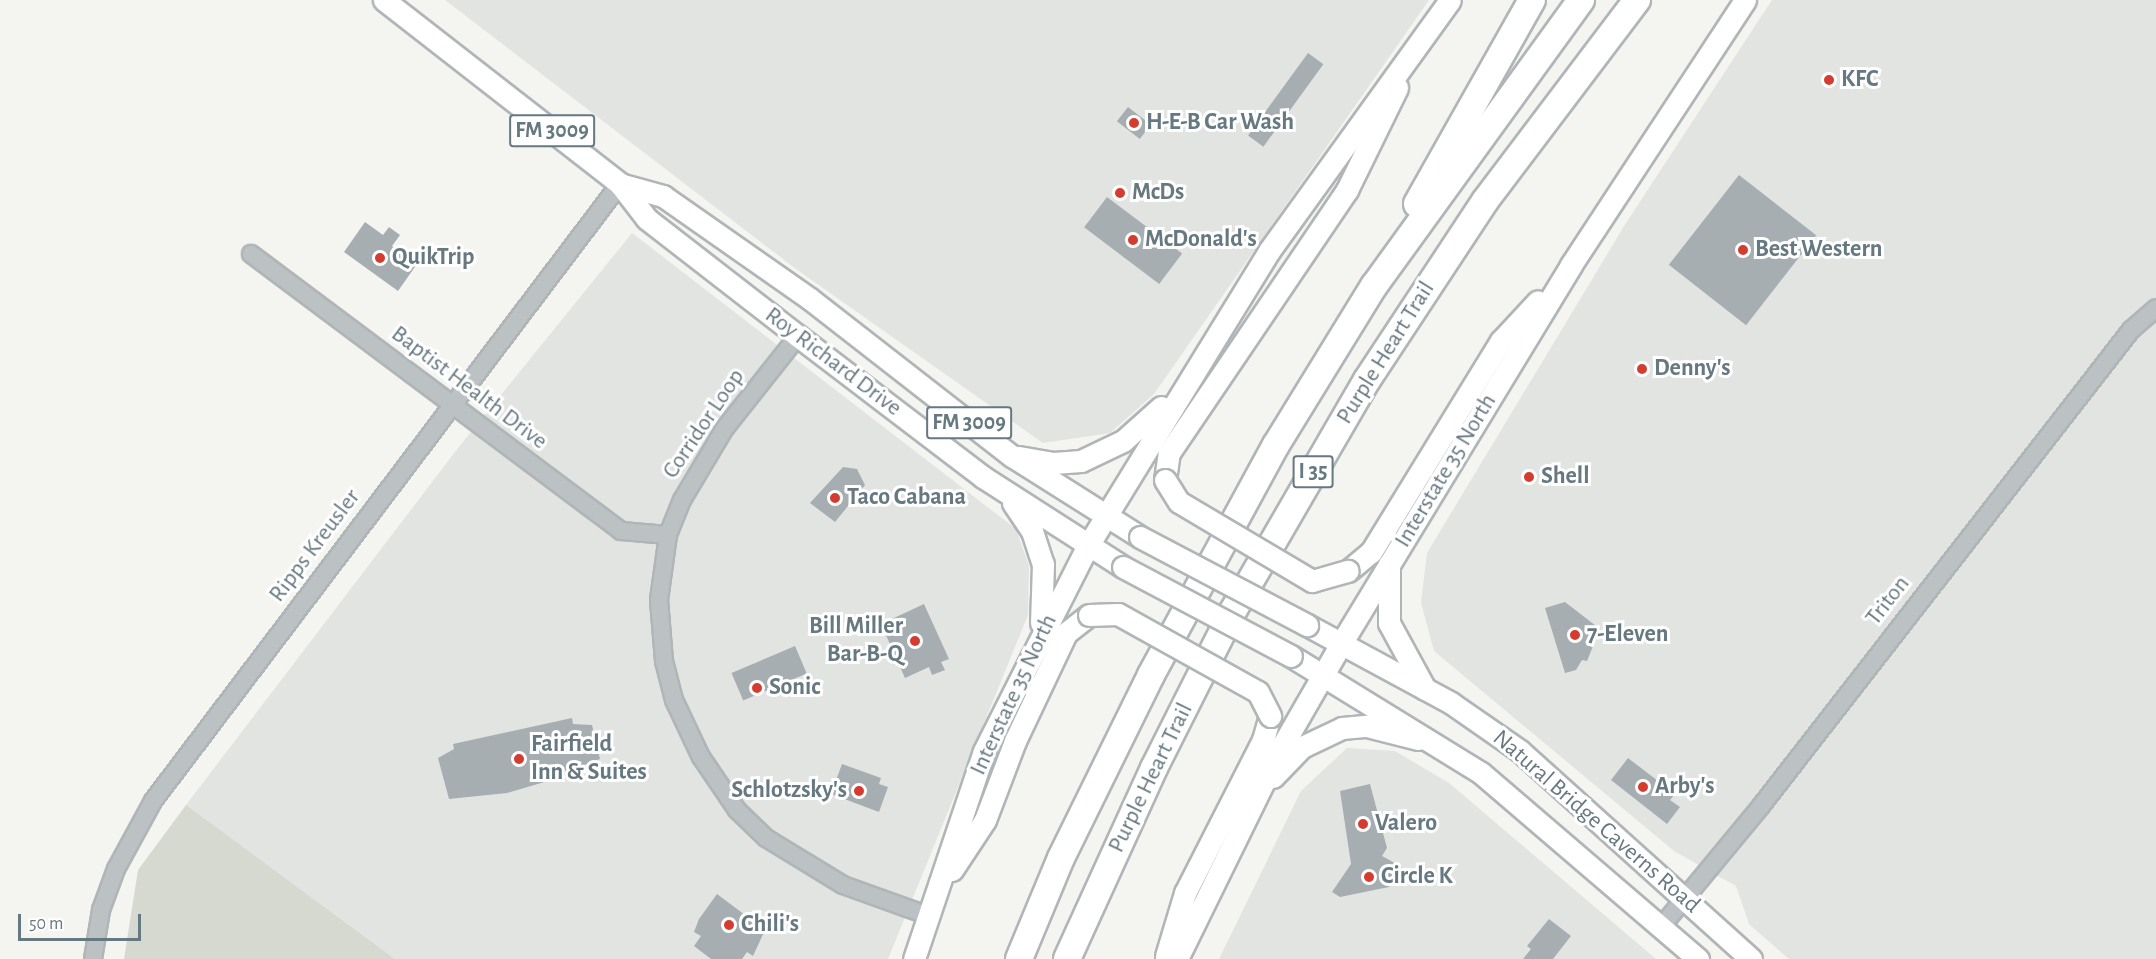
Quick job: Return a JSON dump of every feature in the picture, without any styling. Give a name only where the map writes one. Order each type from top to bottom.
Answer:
[{"type":"highway","points":[[1374,286],[1532,0]]},
{"type":"highway","name":"Purple Heart Trail","points":[[1019,959],[1061,858],[1156,665],[1271,455],[1374,286],[1581,0]]},
{"type":"highway","name":"Purple Heart Trail","points":[[1067,959],[1149,778],[1233,611],[1367,380],[1485,201],[1637,0]]},
{"type":"highway","points":[[1621,23],[1642,0]]},
{"type":"main road","name":"Roy Richard Drive","points":[[384,0],[620,184],[647,219],[1006,493],[1087,547]]},
{"type":"main road","name":"Interstate 35 North","points":[[914,959],[984,751],[1040,634],[1087,547],[1179,391],[1269,251],[1423,34],[1450,0]]},
{"type":"main road","name":"Interstate 35 North","points":[[1177,959],[1257,794],[1342,642],[1571,265],[1745,0]]},
{"type":"main road","points":[[1423,34],[1347,190],[1169,453],[1165,480],[1179,502],[1312,581],[1348,571],[1371,552],[1501,341],[1571,265]]},
{"type":"main road","name":"Roy Richard Drive","points":[[620,184],[663,196],[810,299],[1012,456],[1104,518]]},
{"type":"main road","points":[[1012,456],[1053,464],[1081,462],[1103,454],[1124,441],[1179,391]]},
{"type":"main road","points":[[1006,493],[1032,531],[1043,564],[1040,634]]},
{"type":"main road","name":"Natural Bridge Caverns Road","points":[[1104,518],[1342,642],[1425,689],[1520,751],[1751,959]]},
{"type":"main road","name":"FM 3009","points":[[1087,547],[1324,675]]},
{"type":"main road","points":[[1389,564],[1389,623],[1425,689]]},
{"type":"main road","points":[[937,893],[986,820],[1015,741],[1066,633],[1089,615],[1118,614],[1258,692],[1270,716],[1263,740],[1185,893],[1165,959]]},
{"type":"main road","name":"Natural Bridge Caverns Road","points":[[1324,675],[1444,747],[1481,772],[1698,959]]},
{"type":"main road","points":[[1257,794],[1302,747],[1342,728],[1367,726],[1444,747]]},
{"type":"street","name":"Ripps Kreusler","points":[[93,959],[101,910],[116,869],[153,801],[620,184]]},
{"type":"street","name":"Baptist Health Drive","points":[[251,254],[621,531],[668,535]]},
{"type":"street","name":"Triton","points":[[1661,927],[2124,339],[2156,308]]},
{"type":"street","name":"Corridor Loop","points":[[798,336],[712,448],[682,500],[668,535],[659,600],[664,661],[674,700],[718,785],[737,810],[785,854],[843,885],[929,916]]},
{"type":"shaded area","points":[[445,0],[1429,0],[1154,394],[1110,433],[1043,443],[796,269]]},
{"type":"shaded area","points":[[1772,0],[2156,0],[2156,959],[1789,959],[1749,924],[1736,886],[1674,851],[1434,651],[1421,603],[1427,553],[1626,223]]},
{"type":"shaded area","points":[[632,233],[1016,529],[1029,566],[1028,615],[888,959],[395,959],[186,805],[458,448]]},
{"type":"shaded area","points":[[1347,748],[1395,751],[1449,783],[1656,959],[1219,959],[1301,791]]},
{"type":"shaded area","points":[[186,805],[395,959],[124,959],[138,870]]},
{"type":"building","points":[[1308,53],[1323,64],[1263,147],[1248,136]]},
{"type":"building","name":"H-E-B Car Wash","points":[[1128,107],[1151,125],[1140,139],[1117,121]]},
{"type":"building","name":"Best Western","points":[[1739,175],[1816,235],[1746,325],[1669,265]]},
{"type":"building","name":"McDonald's","points":[[1107,197],[1182,254],[1159,284],[1084,227]]},
{"type":"building","name":"QuikTrip","points":[[365,222],[383,235],[389,227],[400,235],[392,246],[417,264],[398,291],[344,252]]},
{"type":"building","name":"Taco Cabana","points":[[843,467],[857,469],[865,485],[835,522],[810,503]]},
{"type":"building","name":"7-Eleven","points":[[1565,602],[1600,629],[1587,661],[1582,660],[1576,670],[1565,673],[1545,608]]},
{"type":"building","name":"Bill Miller Bar-B-Q","points":[[924,604],[949,659],[941,662],[945,670],[932,675],[929,667],[905,678],[881,624]]},
{"type":"building","name":"Sonic","points":[[795,646],[807,674],[743,701],[731,673]]},
{"type":"building","name":"Fairfield Inn & Suites","points":[[572,718],[573,724],[592,725],[600,759],[585,765],[585,770],[507,793],[449,799],[438,758],[454,749],[453,744]]},
{"type":"building","name":"Arby's","points":[[1628,758],[1675,794],[1670,800],[1680,807],[1667,824],[1611,780]]},
{"type":"building","name":"Schlotzsky's","points":[[842,764],[881,778],[879,784],[888,787],[879,812],[831,794]]},
{"type":"building","points":[[1370,784],[1387,848],[1382,856],[1402,867],[1389,887],[1340,897],[1332,892],[1351,864],[1340,791]]},
{"type":"building","name":"Chili's","points":[[717,894],[765,930],[753,956],[747,952],[742,959],[711,959],[694,946],[701,936],[694,932],[699,919]]},
{"type":"building","points":[[1549,919],[1571,936],[1553,959],[1523,959],[1531,949],[1527,946]]},
{"type":"place","name":"KFC","points":[[1829,80]]},
{"type":"place","name":"H-E-B Car Wash","points":[[1134,123]]},
{"type":"place","name":"McDs","points":[[1120,193]]},
{"type":"place","name":"McDonald's","points":[[1133,240]]},
{"type":"place","name":"Best Western","points":[[1743,250]]},
{"type":"place","name":"QuikTrip","points":[[380,258]]},
{"type":"place","name":"Denny's","points":[[1642,369]]},
{"type":"place","name":"Shell","points":[[1529,477]]},
{"type":"place","name":"Taco Cabana","points":[[835,498]]},
{"type":"place","name":"7-Eleven","points":[[1575,635]]},
{"type":"place","name":"Bill Miller Bar-B-Q","points":[[915,641]]},
{"type":"place","name":"Sonic","points":[[757,688]]},
{"type":"place","name":"Fairfield Inn & Suites","points":[[519,759]]},
{"type":"place","name":"Arby's","points":[[1643,787]]},
{"type":"place","name":"Schlotzsky's","points":[[859,791]]},
{"type":"place","name":"Valero","points":[[1363,824]]},
{"type":"place","name":"Circle K","points":[[1369,877]]},
{"type":"place","name":"Chili's","points":[[729,925]]}]
